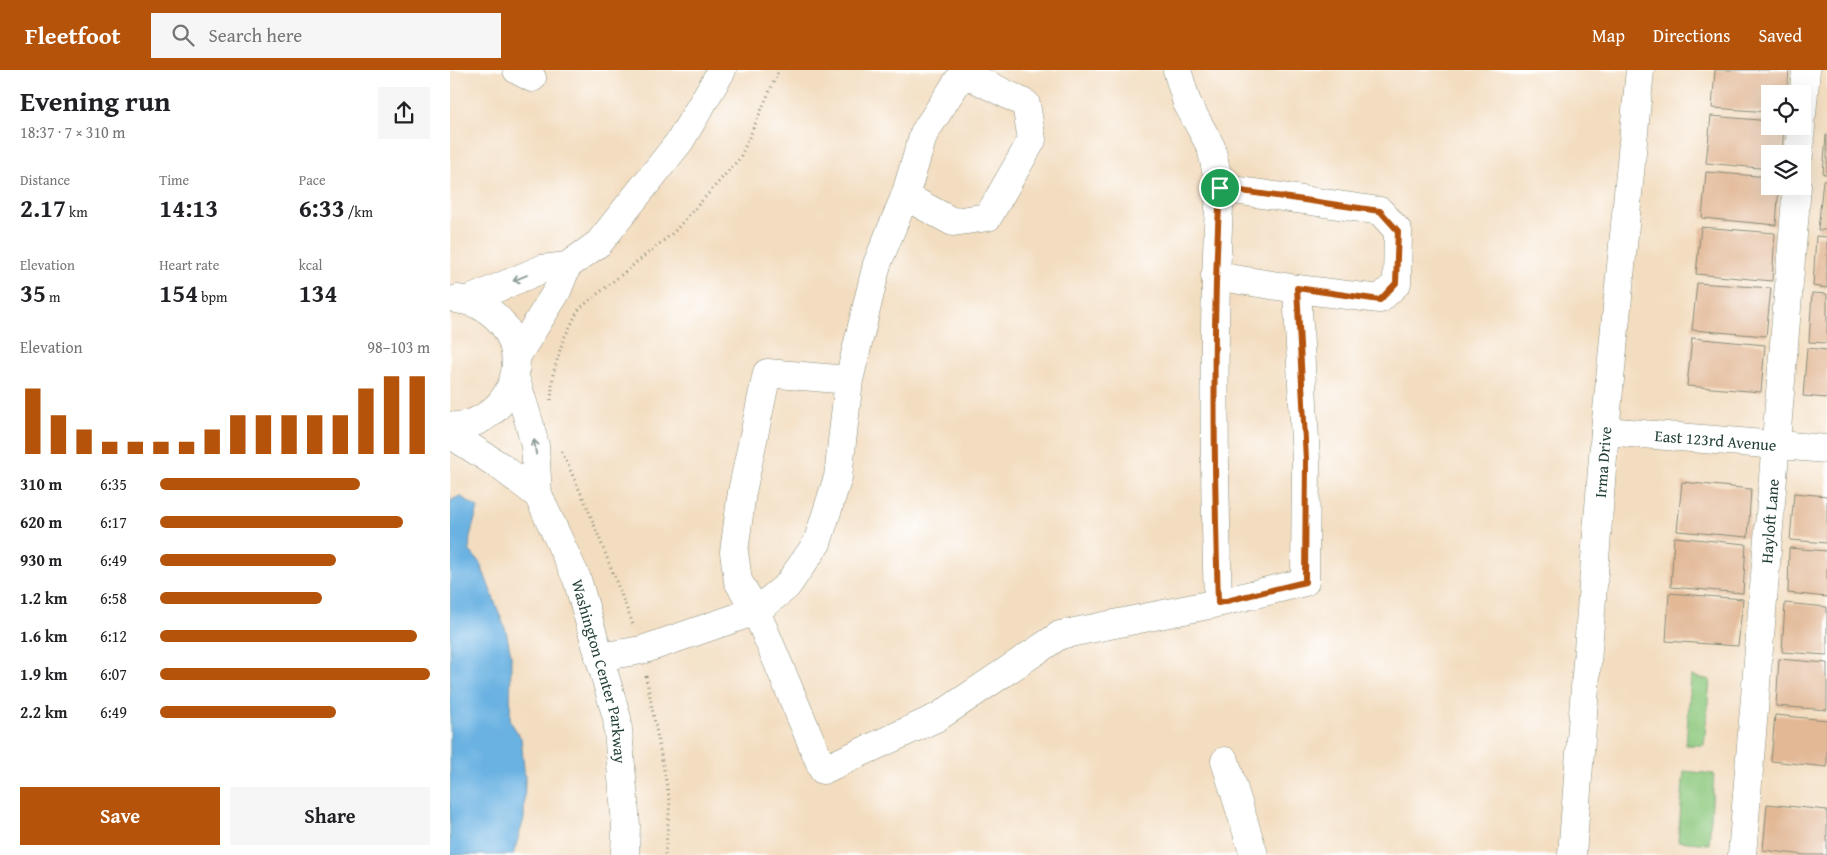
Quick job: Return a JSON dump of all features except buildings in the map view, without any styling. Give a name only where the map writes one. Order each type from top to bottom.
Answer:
[{"type":"street","points":[[460,299],[542,269],[567,266],[599,243],[680,141],[722,70]]},
{"type":"street","points":[[1177,70],[1187,103],[1211,147],[1220,188],[1215,276],[1213,425],[1218,603]]},
{"type":"street","name":"Irma Drive","points":[[1572,855],[1605,431],[1640,70]]},
{"type":"street","points":[[1805,85],[1806,70]]},
{"type":"street","points":[[599,657],[642,650],[756,611],[787,586],[817,543],[838,477],[849,380],[877,264],[905,196],[924,133],[965,72],[1026,104],[1032,140],[988,216],[953,222],[905,196]]},
{"type":"street","points":[[1215,276],[1380,300],[1396,283],[1398,231],[1380,211],[1220,188]]},
{"type":"street","name":"Hayloft Lane","points":[[1742,855],[1774,445],[1796,195]]},
{"type":"street","points":[[450,426],[476,422],[494,411],[507,396],[516,367],[557,291],[567,266]]},
{"type":"street","points":[[849,380],[767,373],[742,492],[734,552],[738,581],[756,611],[823,770],[938,718],[1060,635],[1218,603],[1305,582],[1306,460],[1297,288]]},
{"type":"street","name":"Washington Center Parkway","points":[[460,299],[487,308],[502,321],[512,338],[516,367],[535,446],[538,495],[577,579],[617,718],[625,815],[624,855]]},
{"type":"street","name":"East 123rd Avenue","points":[[1605,431],[1827,449]]},
{"type":"street","name":"Washington Center Parkway","points":[[450,434],[500,466],[538,495]]},
{"type":"street","points":[[1225,761],[1254,855]]},
{"type":"path","points":[[551,407],[552,374],[563,340],[579,309],[674,232],[740,158],[779,70]]},
{"type":"path","points":[[560,447],[588,509],[642,650],[649,698],[670,802],[665,855]]},
{"type":"green space","points":[[1691,676],[1710,680],[1704,745],[1686,745]]},
{"type":"green space","points":[[1684,771],[1714,774],[1709,844],[1678,841]]},
{"type":"water","points":[[460,496],[478,508],[470,536],[469,550],[480,563],[506,631],[511,655],[510,721],[521,738],[525,779],[524,819],[513,855],[450,855],[450,501]]},
{"type":"route","points":[[1220,188],[1380,211],[1398,231],[1396,283],[1380,300],[1297,288],[1306,460],[1305,582],[1218,603],[1213,425],[1215,276],[1220,188]]}]
